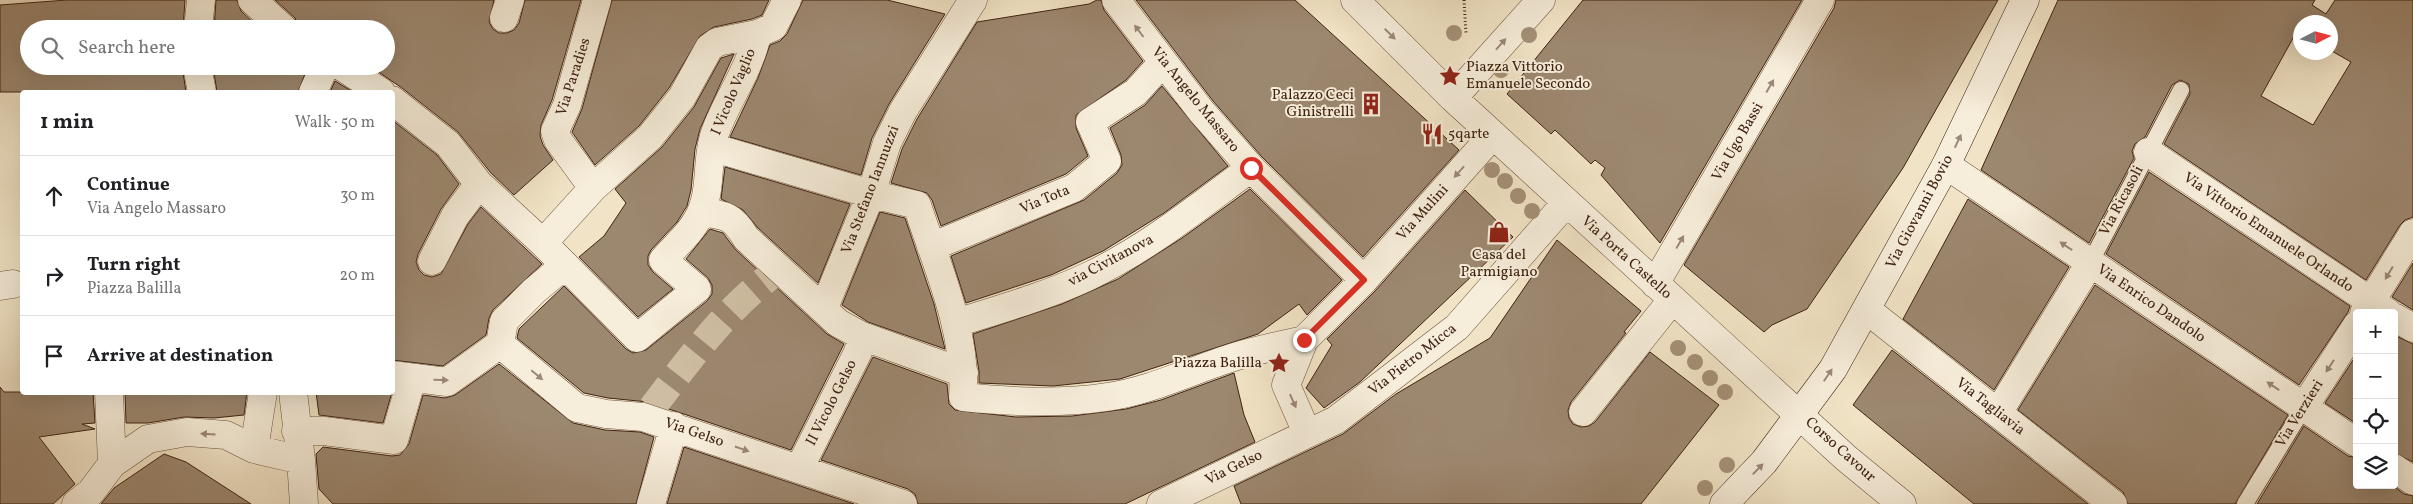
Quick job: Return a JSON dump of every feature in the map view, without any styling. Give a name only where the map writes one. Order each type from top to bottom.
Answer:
[{"type":"street","points":[[199,20],[201,0]]},
{"type":"street","points":[[252,0],[274,20]]},
{"type":"street","name":"Via Paradies","points":[[593,188],[558,140],[555,131],[567,105],[597,0]]},
{"type":"street","points":[[543,244],[593,188],[650,137],[682,97],[710,48],[717,42],[757,34],[773,27],[787,0]]},
{"type":"street","name":"Via Stefano Iannuzzi","points":[[824,308],[871,194],[887,143],[902,111],[973,0]]},
{"type":"street","name":"Via Angelo Massaro","points":[[1116,0],[1201,111],[1359,285]]},
{"type":"street","points":[[1355,0],[1453,98],[1541,0]]},
{"type":"street","name":"Via Ugo Bassi","points":[[1583,412],[1664,292],[1820,0]]},
{"type":"street","name":"Via Giovanni Bovio","points":[[1724,504],[1764,462],[1801,415],[1832,369],[1867,310],[1946,165],[2025,0]]},
{"type":"street","name":"I Vicolo Vaglio","points":[[701,212],[711,165],[711,150],[715,133],[754,51],[757,34]]},
{"type":"street","name":"Via Tota","points":[[930,246],[1074,188],[1107,161],[1090,122],[1136,92],[1163,62]]},
{"type":"street","points":[[199,75],[202,90]]},
{"type":"street","points":[[314,90],[321,75]]},
{"type":"street","points":[[354,75],[375,90]]},
{"type":"street","name":"Via Porta Castello","points":[[1453,98],[1492,136],[1801,415]]},
{"type":"street","points":[[395,104],[448,144],[479,184],[565,265],[624,327],[637,338],[698,289],[663,260],[701,212],[722,214],[736,222],[746,238],[776,271],[824,308],[838,323],[964,385],[1045,402],[1108,397],[1146,387],[1234,357],[1304,340]]},
{"type":"street","name":"Via Mulini","points":[[1359,285],[1492,136]]},
{"type":"street","points":[[711,150],[728,152],[871,194],[917,205],[956,323],[964,385]]},
{"type":"street","name":"Via Vittorio Emanuele Orlando","points":[[2148,152],[2364,309]]},
{"type":"street","name":"Via Enrico Dandolo","points":[[1946,165],[2353,440]]},
{"type":"street","name":"via Civitanova","points":[[956,323],[1043,295],[1090,276],[1159,236],[1251,168]]},
{"type":"street","points":[[432,261],[455,216],[479,184]]},
{"type":"street","name":"Via Pietro Micca","points":[[1307,433],[1336,420],[1456,327],[1566,203]]},
{"type":"street","name":"Via Verzieri","points":[[2372,309],[2413,233]]},
{"type":"street","name":"Via Ricasoli","points":[[1998,414],[2090,263]]},
{"type":"street","points":[[296,431],[324,431],[394,440],[402,376],[447,382],[500,344],[504,321],[534,291],[565,265]]},
{"type":"street","points":[[1307,433],[1286,385],[1304,340],[1359,285]]},
{"type":"street","name":"Via Tagliavia","points":[[1867,310],[2113,504]]},
{"type":"street","points":[[2398,319],[2413,328]]},
{"type":"street","name":"II Vicolo Gelso","points":[[799,469],[858,352],[862,336]]},
{"type":"street","name":"Via Verzieri","points":[[2304,407],[2353,337]]},
{"type":"street","name":"Via Gelso","points":[[500,344],[576,408],[606,414],[647,412],[674,426],[904,504]]},
{"type":"street","points":[[108,395],[112,464]]},
{"type":"street","points":[[254,449],[262,395]]},
{"type":"street","points":[[294,395],[304,504]]},
{"type":"street","name":"Corso Cavour","points":[[1801,415],[1846,458],[1902,504]]},
{"type":"street","points":[[651,504],[674,426]]},
{"type":"street","points":[[90,500],[112,464],[148,439],[187,432],[226,436],[254,449],[301,460]]},
{"type":"street","name":"Via Gelso","points":[[1161,504],[1307,433]]},
{"type":"street","points":[[2398,471],[2413,481]]},
{"type":"lane","name":"Via Ricasoli","points":[[2090,263],[2181,90]]},
{"type":"lane","name":"Via Verzieri","points":[[2245,504],[2304,407]]},
{"type":"path","points":[[1464,0],[1466,35]]},
{"type":"building","points":[[67,0],[185,0],[184,20],[20,20],[20,75],[183,75],[186,90],[20,90],[20,92],[0,92],[0,5]]},
{"type":"building","points":[[216,0],[237,0],[241,11],[250,20],[215,20]]},
{"type":"building","points":[[275,0],[494,0],[489,22],[493,29],[499,33],[507,33],[514,30],[519,23],[525,0],[581,0],[552,100],[541,125],[540,136],[543,145],[553,160],[514,195],[491,173],[458,132],[383,75],[395,75],[395,20],[296,20]]},
{"type":"building","points":[[612,0],[769,0],[762,15],[714,27],[700,36],[669,88],[639,126],[595,165],[572,132],[582,109]]},
{"type":"building","points":[[803,0],[887,0],[945,14],[889,104],[872,138],[861,175],[730,137],[758,78],[770,45],[780,41],[787,34]]},
{"type":"building","points":[[1101,0],[1104,10],[1143,61],[1126,80],[1076,115],[1076,128],[1088,156],[1066,174],[941,226],[932,200],[927,193],[891,183],[902,149],[917,119],[977,22],[1089,4]]},
{"type":"building","points":[[1136,0],[1295,0],[1459,150],[1363,257],[1262,157],[1213,101]]},
{"type":"building","points":[[1583,0],[1802,0],[1660,243],[1601,175],[1605,168],[1595,160],[1591,164],[1555,130],[1551,134],[1507,94]]},
{"type":"building","points":[[1836,0],[1998,0],[1903,168],[1807,309],[1772,325],[1764,332],[1684,265],[1834,8]]},
{"type":"building","points":[[2058,0],[2315,0],[2312,5],[2326,14],[2335,0],[2413,0],[2413,217],[2405,220],[2400,225],[2366,280],[2164,144],[2190,94],[2189,84],[2180,80],[2172,85],[2145,137],[2135,144],[2132,151],[2134,158],[2089,243],[1981,170]],"holes":[[[2293,15],[2338,15],[2338,55],[2351,62],[2313,125],[2261,96],[2293,38]]]},
{"type":"building","points":[[734,54],[700,129],[695,149],[691,190],[687,206],[677,222],[651,250],[648,256],[648,265],[653,272],[673,289],[638,317],[579,257],[604,236],[626,203],[615,189],[662,147],[694,107],[721,58]]},
{"type":"building","points":[[214,75],[305,75],[299,90],[217,90]]},
{"type":"building","points":[[335,81],[350,90],[331,90]]},
{"type":"building","points":[[1162,86],[1228,166],[1164,213],[1103,251],[1051,275],[966,303],[951,256],[1084,200],[1117,173],[1122,165],[1121,155],[1110,128],[1145,105]]},
{"type":"building","points":[[395,122],[437,155],[459,184],[441,209],[418,254],[416,262],[419,270],[424,275],[432,277],[441,274],[468,224],[481,207],[542,264],[493,310],[489,318],[486,335],[443,366],[395,360]]},
{"type":"building","points":[[725,167],[850,204],[818,283],[758,228],[743,210],[721,199]]},
{"type":"building","points":[[2149,172],[2350,306],[2348,312],[2299,385],[2106,254]]},
{"type":"building","points":[[1250,189],[1342,280],[1307,315],[1299,304],[1258,334],[1120,379],[1053,386],[979,383],[973,334],[1062,304],[1118,279],[1182,238]]},
{"type":"building","points":[[1465,190],[1513,237],[1360,382],[1324,408],[1306,388],[1332,345],[1327,339],[1376,290]]},
{"type":"building","points":[[1968,199],[2069,267],[1994,390],[1903,319]]},
{"type":"building","points":[[880,212],[905,218],[934,304],[945,349],[868,322],[842,305]]},
{"type":"building","points":[[710,229],[723,233],[735,249],[827,334],[844,344],[791,450],[648,402],[608,398],[584,393],[517,338],[519,329],[564,286],[626,349],[633,353],[646,350],[707,301],[712,294],[712,285],[708,278],[686,259]]},
{"type":"building","points":[[1557,240],[1641,311],[1624,332],[1626,333],[1571,402],[1568,410],[1569,418],[1573,424],[1581,427],[1589,426],[1595,422],[1650,352],[1719,405],[1641,504],[1241,504],[1234,486],[1343,434],[1396,394],[1490,338]]},
{"type":"building","points":[[2413,263],[2413,310],[2392,297]]},
{"type":"building","points":[[2095,285],[2288,415],[2235,504],[2128,504],[2123,492],[2018,410]]},
{"type":"building","points":[[2398,337],[2413,344],[2413,462],[2398,455]]},
{"type":"building","points":[[1892,350],[2088,504],[1974,504],[1853,405]]},
{"type":"building","points":[[873,357],[947,384],[949,404],[955,410],[1016,417],[1072,416],[1126,409],[1161,400],[1234,373],[1244,415],[1255,442],[1125,504],[918,504],[915,494],[908,489],[821,460]]},
{"type":"building","points":[[2353,360],[2353,421],[2325,403]]},
{"type":"building","points":[[499,364],[573,423],[605,430],[640,432],[654,437],[636,504],[333,504],[319,489],[316,454],[323,447],[392,456],[400,455],[409,444],[423,395],[445,398],[455,395]]},
{"type":"building","points":[[0,387],[4,392],[20,392],[20,395],[93,395],[95,423],[82,424],[95,429],[39,437],[75,484],[53,504],[0,504]]},
{"type":"building","points":[[125,395],[247,395],[244,415],[214,418],[184,417],[148,423],[126,423]]},
{"type":"building","points":[[316,395],[391,395],[383,423],[319,415]]},
{"type":"building","points":[[2304,426],[2348,456],[2353,457],[2353,489],[2397,489],[2404,494],[2413,496],[2413,504],[2257,504]]},
{"type":"building","points":[[684,447],[854,504],[667,504]]},
{"type":"building","points":[[164,454],[186,462],[251,504],[101,504],[114,488]]},
{"type":"tunnel","points":[[652,408],[723,320],[755,288],[773,274]]},
{"type":"place","name":"Piazza Vittorio Emanuele Secondo","points":[[1450,76]]},
{"type":"place","name":"Palazzo Ceci Ginistrelli","points":[[1371,104]]},
{"type":"place","name":"5qarte","points":[[1432,134]]},
{"type":"place","name":"Casa del Parmigiano","points":[[1499,232]]},
{"type":"place","name":"Piazza Balilla","points":[[1279,363]]},
{"type":"route","points":[[1251,168],[1364,280],[1304,340]]}]
